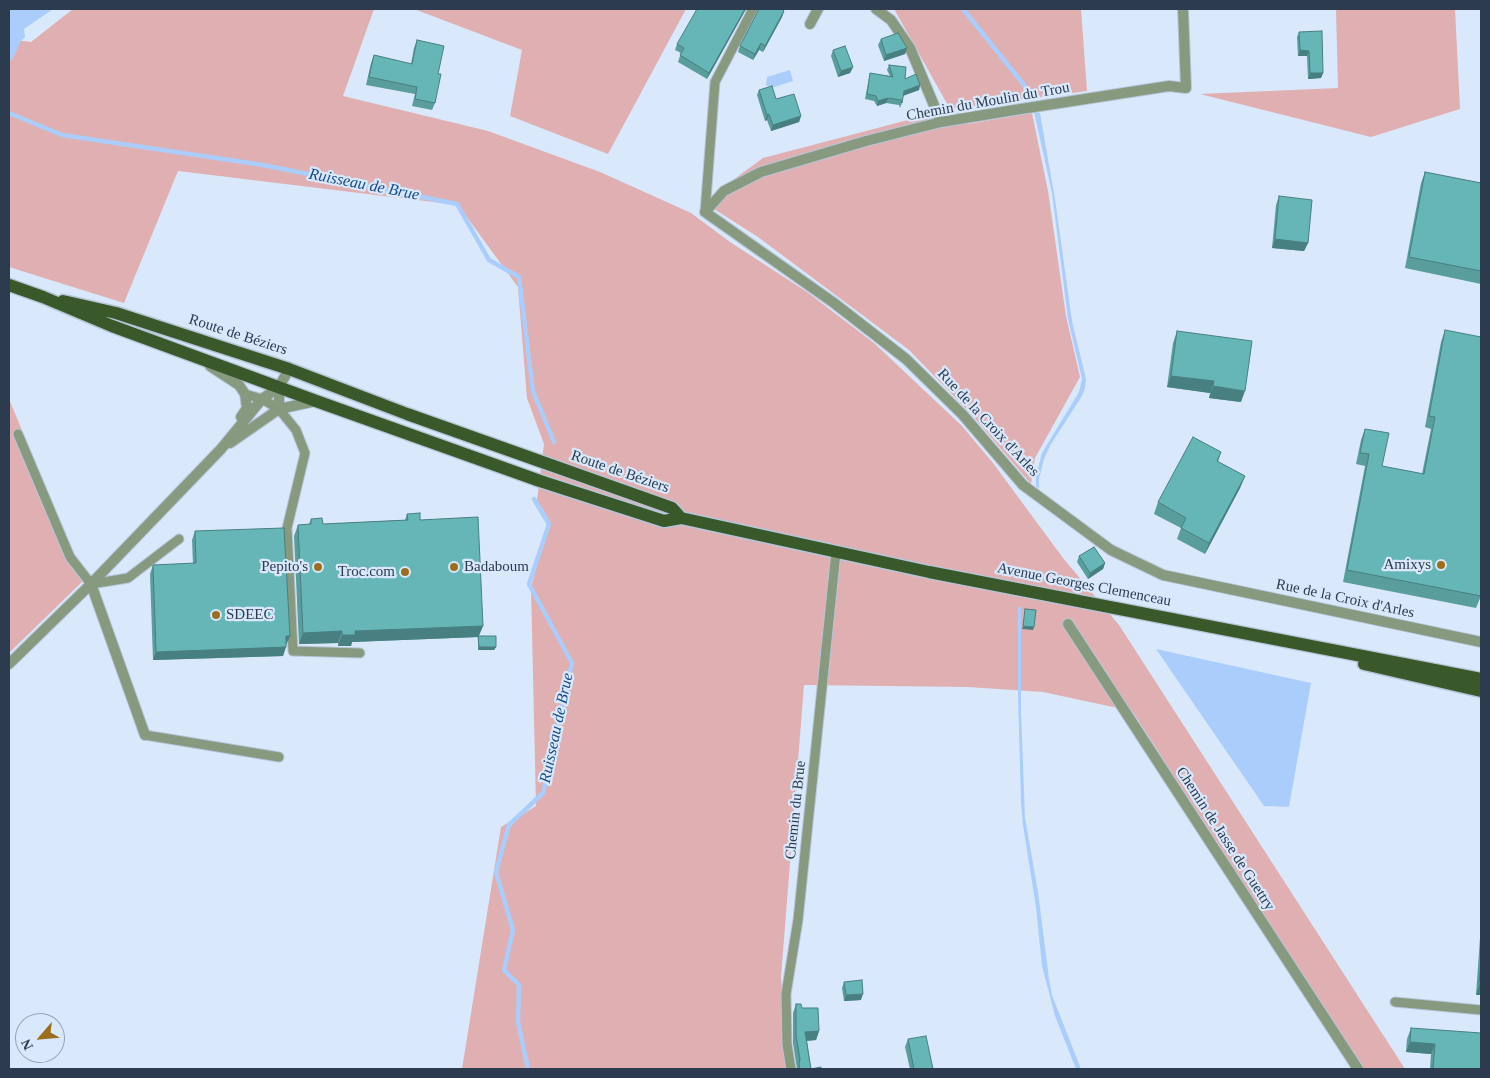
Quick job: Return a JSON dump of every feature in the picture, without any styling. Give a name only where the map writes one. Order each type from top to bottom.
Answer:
[{"type":"main road","name":"Route de Béziers","points":[[9,285],[43,297],[76,312],[316,401],[540,481],[664,521],[681,518]]},
{"type":"main road","name":"Route de Béziers","points":[[43,297],[116,313],[289,369],[407,414],[672,508],[681,518]]},
{"type":"main road","name":"Avenue Georges Clemenceau","points":[[681,518],[929,572],[1481,678]]},
{"type":"main road","points":[[1262,636],[1378,668],[1481,692]]},
{"type":"street","points":[[810,24],[818,9]]},
{"type":"street","points":[[876,9],[891,20],[910,48],[941,122]]},
{"type":"street","name":"Chemin du Moulin du Trou","points":[[705,212],[724,191],[761,172],[857,143],[941,122],[1169,86],[1186,88],[1183,9]]},
{"type":"street","name":"Rue de la Croix d'Arles","points":[[705,212],[827,298],[906,359],[962,415],[1023,485],[1111,550],[1163,575],[1481,642]]},
{"type":"street","points":[[195,356],[239,385],[245,394],[247,408],[221,449]]},
{"type":"street","points":[[9,664],[91,584],[221,449],[262,399],[279,387],[289,369]]},
{"type":"street","points":[[279,387],[279,409]]},
{"type":"street","points":[[221,449],[279,409],[316,401]]},
{"type":"street","points":[[91,584],[145,734]]},
{"type":"street","name":"Chemin de Jasse de Guettry","points":[[1068,624],[1358,1069]]},
{"type":"lane","points":[[705,212],[715,82],[753,9]]},
{"type":"lane","points":[[245,394],[262,399],[279,409],[296,430],[305,453],[288,528],[293,651],[360,653]]},
{"type":"lane","points":[[18,434],[70,557],[91,584],[128,578],[179,539]]},
{"type":"lane","name":"Chemin du Brue","points":[[791,1069],[787,1044],[786,994],[799,910],[836,552]]},
{"type":"lane","points":[[145,734],[279,757]]},
{"type":"lane","points":[[1395,1002],[1481,1010]]},
{"type":"shaded area","points":[[73,9],[374,9],[343,96],[488,131],[600,172],[691,213],[730,242],[807,292],[874,343],[962,426],[993,463],[1063,558],[1119,625],[1405,1069],[1364,1069],[1132,711],[1043,692],[968,687],[804,685],[781,977],[789,1069],[462,1069],[501,827],[536,806],[531,588],[548,518],[537,500],[544,444],[527,398],[518,287],[458,205],[178,171],[124,303],[9,267],[9,39],[31,42]]},
{"type":"shaded area","points":[[414,9],[686,9],[608,154],[510,116],[522,50]]},
{"type":"shaded area","points":[[894,9],[1081,9],[1087,91],[950,109]]},
{"type":"shaded area","points":[[1336,9],[1455,9],[1460,109],[1371,137],[1200,94],[1338,88]]},
{"type":"shaded area","points":[[950,109],[967,124],[1032,113],[1048,191],[1066,316],[1080,377],[1035,458],[1031,484],[972,415],[909,350],[758,237],[703,202],[763,158]]},
{"type":"shaded area","points":[[9,399],[84,580],[9,653]]},
{"type":"water","points":[[9,9],[53,9],[24,29],[25,37],[9,63]]},
{"type":"water","points":[[790,70],[793,81],[771,88],[766,85],[767,77]]},
{"type":"water","points":[[1034,112],[1040,113],[1055,199],[1072,321],[1086,379],[1082,396],[1051,444],[1044,459],[1039,479],[1039,489],[1036,486],[1036,476],[1042,453],[1079,392],[1082,379],[1068,319],[1052,193]]},
{"type":"water","points":[[1018,607],[1021,607],[1021,710],[1025,818],[1038,892],[1052,995],[1081,1069],[1076,1069],[1055,1016],[1042,966],[1036,907],[1021,803]]},
{"type":"water","points":[[1156,649],[1311,683],[1289,807],[1264,806]]},
{"type":"building","points":[[697,9],[745,9],[709,73],[680,55],[684,48],[677,44]]},
{"type":"building","points":[[759,9],[782,9],[784,11],[765,46],[761,43],[755,54],[740,46]]},
{"type":"building","points":[[1322,31],[1323,73],[1310,73],[1309,51],[1300,50],[1299,32]]},
{"type":"building","points":[[898,33],[907,48],[886,55],[881,39]]},
{"type":"building","points":[[417,40],[444,46],[438,74],[441,74],[435,103],[415,99],[417,87],[369,77],[374,55],[412,64]]},
{"type":"building","points":[[845,46],[853,67],[841,71],[833,50]]},
{"type":"building","points":[[889,65],[906,67],[905,79],[916,74],[920,85],[904,91],[902,103],[901,100],[888,98],[878,101],[876,96],[867,94],[870,73],[893,77]]},
{"type":"building","points":[[772,86],[776,99],[794,94],[801,116],[773,125],[769,114],[767,115],[759,90]]},
{"type":"building","points":[[1425,172],[1481,183],[1481,271],[1409,257]]},
{"type":"building","points":[[1279,196],[1312,200],[1308,243],[1275,239]]},
{"type":"building","points":[[1445,330],[1481,337],[1481,596],[1347,570],[1369,454],[1360,453],[1365,429],[1389,433],[1382,466],[1424,474],[1435,417],[1429,416]]},
{"type":"building","points":[[1177,331],[1252,341],[1245,391],[1213,386],[1214,381],[1171,376]]},
{"type":"building","points":[[1193,437],[1221,452],[1217,461],[1245,476],[1209,543],[1181,528],[1186,518],[1158,502]]},
{"type":"building","points":[[420,513],[420,520],[478,517],[483,626],[355,631],[355,635],[342,635],[342,631],[303,633],[298,525],[311,524],[311,519],[322,518],[323,524],[408,520],[407,514]]},
{"type":"building","name":"SDEEC","points":[[284,528],[290,636],[286,636],[286,647],[156,652],[153,565],[196,563],[195,531]]},
{"type":"building","points":[[1094,547],[1105,563],[1090,573],[1079,556]]},
{"type":"building","points":[[1025,609],[1036,610],[1034,627],[1023,626]]},
{"type":"building","points":[[478,636],[496,636],[496,647],[479,647]]},
{"type":"building","points":[[1481,960],[1481,986],[1479,986]]},
{"type":"building","points":[[862,980],[863,994],[846,995],[844,982]]},
{"type":"building","points":[[796,1004],[801,1004],[802,1008],[818,1008],[819,1031],[805,1032],[811,1069],[800,1069],[796,1035]]},
{"type":"building","points":[[1411,1028],[1481,1033],[1481,1069],[1433,1069],[1435,1044],[1410,1042]]},
{"type":"building","points":[[926,1036],[933,1069],[914,1069],[908,1039]]},
{"type":"waterway","points":[[963,9],[1032,95]]},
{"type":"waterway","name":"Ruisseau de Brue","points":[[9,113],[62,135],[263,165],[457,204],[489,260],[519,277],[533,391],[554,442]]},
{"type":"waterway","name":"Ruisseau de Brue","points":[[528,1069],[518,1022],[519,985],[504,970],[513,930],[496,872],[509,825],[543,793],[572,663],[529,584],[549,524],[534,499]]},
{"type":"place","name":"Amixys","points":[[1441,565]]},
{"type":"place","name":"Pepito's","points":[[318,567]]},
{"type":"place","name":"Badaboum","points":[[454,567]]},
{"type":"place","name":"Troc.com","points":[[405,572]]},
{"type":"place","name":"SDEEC","points":[[216,615]]}]
